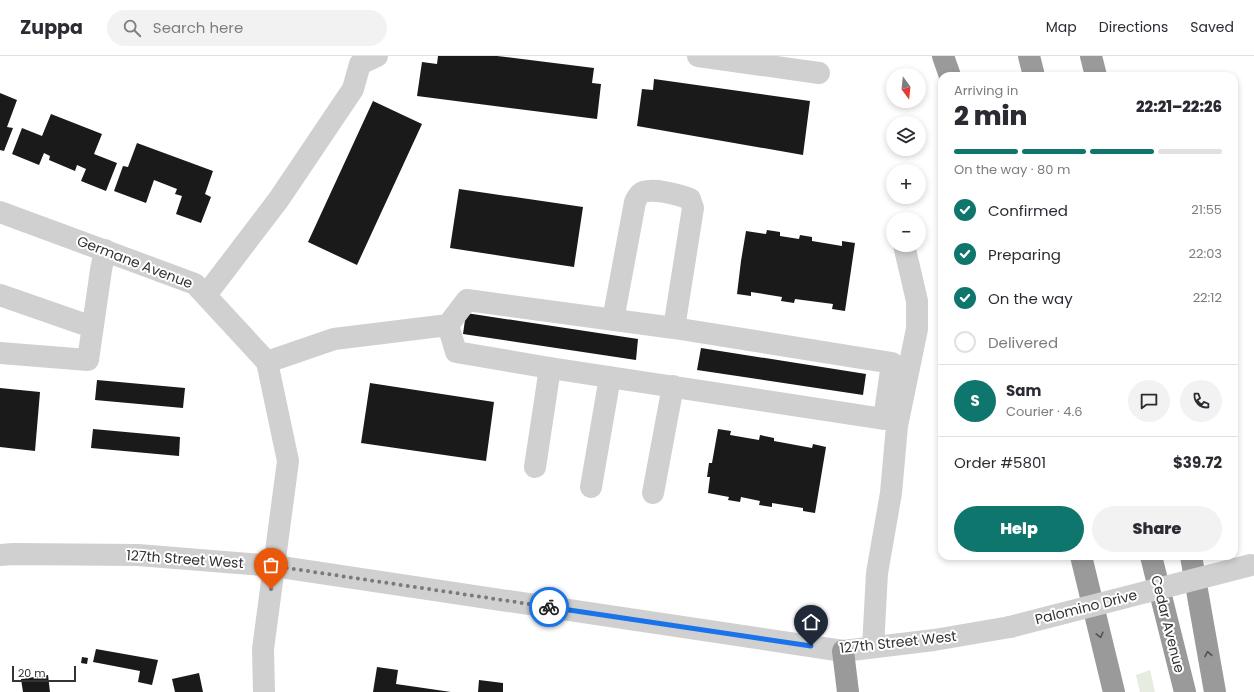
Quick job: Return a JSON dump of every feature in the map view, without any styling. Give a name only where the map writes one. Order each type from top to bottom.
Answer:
[{"type":"highway","points":[[943,56],[949,72]]},
{"type":"highway","points":[[959,56],[963,72]]},
{"type":"highway","points":[[1029,56],[1033,72]]},
{"type":"highway","points":[[1091,56],[1095,72]]},
{"type":"highway","points":[[1082,560],[1114,692]]},
{"type":"highway","name":"Cedar Avenue","points":[[1153,560],[1185,692]]},
{"type":"highway","points":[[1191,560],[1215,692]]},
{"type":"highway","points":[[843,650],[848,692]]},
{"type":"street","points":[[206,295],[279,199],[353,89],[360,64],[377,56]]},
{"type":"street","points":[[698,56],[819,73]]},
{"type":"street","points":[[614,320],[634,202],[640,193],[648,190],[678,194],[690,199],[693,208],[674,328]]},
{"type":"street","name":"Germane Avenue","points":[[0,212],[195,284],[267,362]]},
{"type":"street","points":[[0,353],[88,360],[105,250]]},
{"type":"street","points":[[873,647],[877,573],[891,493],[897,426],[917,329],[917,301],[906,252]]},
{"type":"street","points":[[0,295],[92,327]]},
{"type":"street","points":[[264,692],[263,649],[288,461],[267,362],[334,339],[448,325],[467,300],[674,328],[892,363],[884,419],[550,368],[456,352],[448,325]]},
{"type":"street","points":[[535,467],[550,368]]},
{"type":"street","points":[[591,487],[610,377]]},
{"type":"street","points":[[653,493],[673,386]]},
{"type":"street","name":"127th Street West","points":[[0,555],[138,555],[274,566],[843,650],[934,640],[1010,627]]},
{"type":"street","name":"Palomino Drive","points":[[1010,627],[1252,564]]},
{"type":"shaded area","points":[[1150,670],[1155,692],[1140,692],[1136,675]]},
{"type":"building","points":[[438,56],[497,56],[594,68],[592,83],[601,84],[597,119],[417,96],[422,62],[437,64]]},
{"type":"building","points":[[654,79],[810,101],[803,155],[637,126],[642,89],[653,90]]},
{"type":"building","points":[[0,93],[17,100],[7,127],[13,128],[4,151],[0,150]]},
{"type":"building","points":[[373,101],[422,124],[357,265],[308,242]]},
{"type":"building","points":[[51,114],[102,134],[94,154],[117,163],[106,191],[81,181],[86,169],[77,165],[75,171],[49,160],[50,156],[44,153],[39,165],[12,154],[22,128],[42,136]]},
{"type":"building","points":[[137,143],[213,171],[205,194],[211,197],[201,223],[176,214],[182,196],[175,194],[177,189],[154,180],[146,203],[114,191],[123,166],[128,167]]},
{"type":"building","points":[[459,189],[583,207],[574,267],[450,248]]},
{"type":"building","points":[[767,230],[780,232],[780,236],[799,239],[800,235],[812,237],[812,241],[842,246],[842,241],[855,243],[845,311],[832,309],[833,304],[795,299],[794,303],[781,301],[782,297],[751,292],[751,296],[737,294],[746,231],[766,234]]},
{"type":"building","points":[[466,313],[638,339],[636,360],[463,334]]},
{"type":"building","points":[[701,348],[866,374],[863,395],[697,370]]},
{"type":"building","points":[[97,380],[185,388],[183,408],[95,400]]},
{"type":"building","points":[[370,383],[494,402],[486,461],[361,443]]},
{"type":"building","points":[[0,388],[40,392],[35,451],[0,447]]},
{"type":"building","points":[[93,429],[180,437],[179,456],[91,448]]},
{"type":"building","points":[[718,429],[731,431],[730,435],[759,440],[760,435],[774,438],[774,441],[812,448],[813,444],[826,447],[815,513],[803,511],[803,508],[772,503],[772,507],[759,505],[760,501],[741,497],[740,502],[728,500],[729,497],[708,493],[710,477],[707,477],[709,463],[712,463]]},
{"type":"building","points":[[96,649],[158,660],[152,685],[138,682],[140,671],[93,662]]},
{"type":"building","points":[[82,657],[88,658],[87,664],[81,663]]},
{"type":"building","points":[[377,667],[398,670],[396,684],[451,692],[373,692]]},
{"type":"building","points":[[199,673],[203,692],[175,692],[172,679]]},
{"type":"building","points":[[48,675],[50,692],[23,692],[21,679]]},
{"type":"building","points":[[479,680],[503,683],[503,692],[478,692]]},
{"type":"way so far","points":[[271,589],[274,566],[549,607]]},
{"type":"route","points":[[549,607],[811,646]]}]
